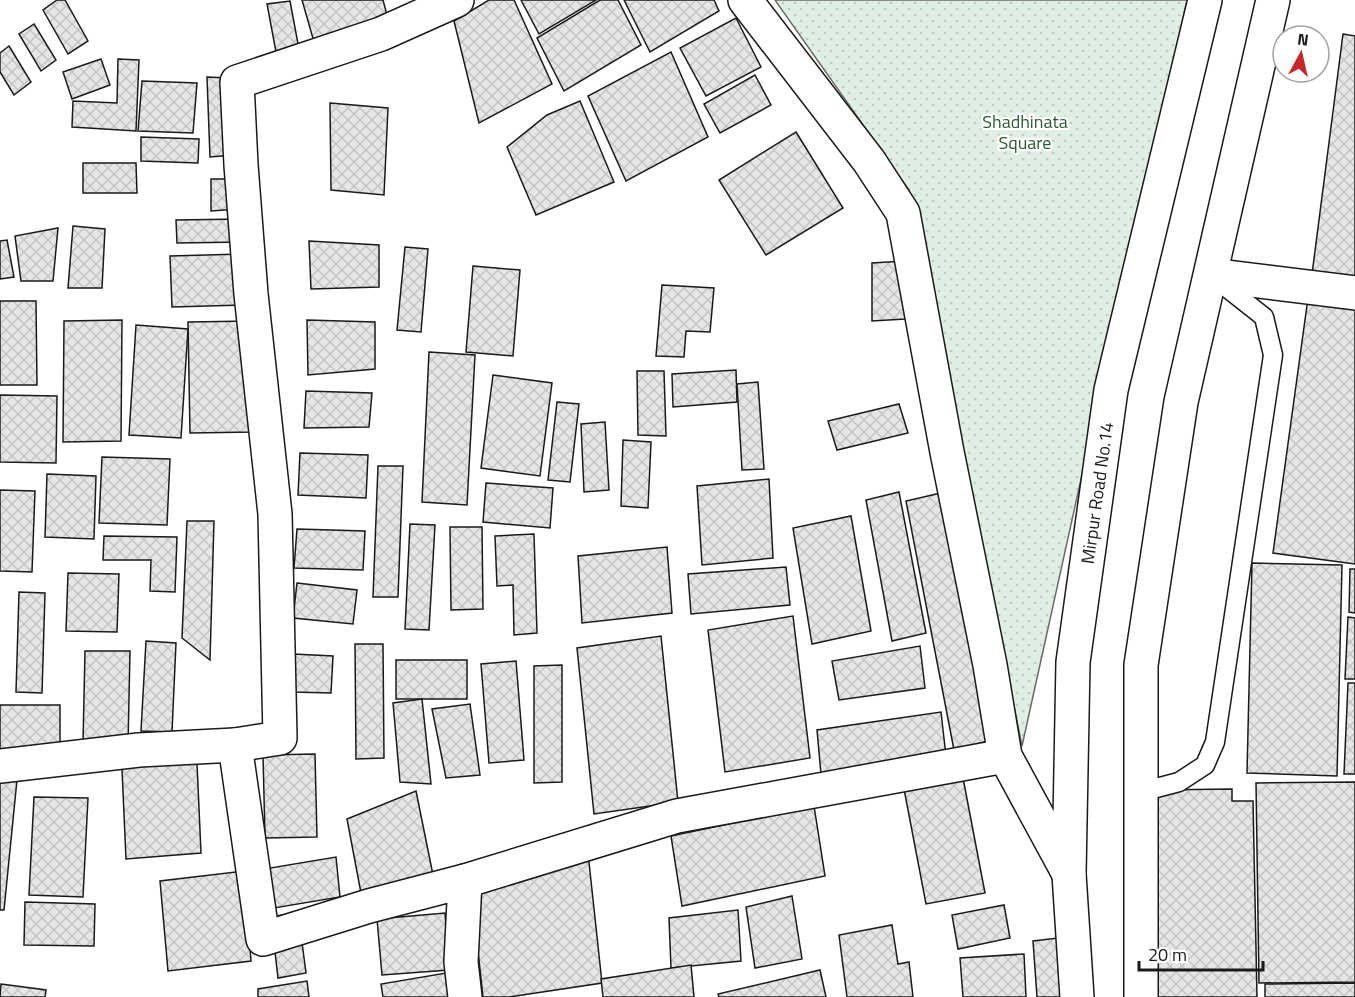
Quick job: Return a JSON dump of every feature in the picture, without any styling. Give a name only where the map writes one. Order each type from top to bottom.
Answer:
[{"type":"street","points":[[0,765],[280,738],[274,514],[251,294],[237,82],[381,34],[457,0]]},
{"type":"street","points":[[745,0],[862,152],[903,213],[947,452],[990,665],[1005,756],[1069,874]]},
{"type":"street","name":"Mirpur Road No.14","points":[[1077,997],[1069,874],[1074,662],[1111,390],[1204,0]]},
{"type":"street","points":[[1140,997],[1142,664],[1181,402],[1273,0]]},
{"type":"street","points":[[1211,275],[1355,293]]},
{"type":"street","points":[[234,744],[263,939],[369,906],[465,881],[677,816],[1005,756]]},
{"type":"street","points":[[465,881],[461,962],[465,997]]},
{"type":"lane","points":[[1141,792],[1179,782],[1204,765],[1215,742],[1273,355],[1264,317],[1211,275]]},
{"type":"green space","name":"Shadhinata Square","points":[[775,0],[1187,0],[1022,746],[909,190]]},
{"type":"building","points":[[57,0],[65,0],[88,41],[68,54],[43,10]]},
{"type":"building","points":[[302,0],[383,0],[387,15],[314,42]]},
{"type":"building","points":[[489,0],[514,0],[552,84],[479,123],[454,21]]},
{"type":"building","points":[[521,0],[596,0],[539,34]]},
{"type":"building","points":[[600,0],[618,0],[641,45],[564,91],[537,38]]},
{"type":"building","points":[[624,0],[714,0],[719,11],[650,52]]},
{"type":"building","points":[[290,1],[299,49],[276,52],[267,4]]},
{"type":"building","points":[[736,18],[761,67],[706,96],[680,48]]},
{"type":"building","points":[[34,24],[56,60],[41,71],[19,34]]},
{"type":"building","points":[[1343,34],[1355,36],[1355,287],[1311,282]]},
{"type":"building","points":[[9,46],[31,82],[14,95],[0,72],[0,53]]},
{"type":"building","points":[[671,52],[708,137],[626,181],[588,96]]},
{"type":"building","points":[[101,59],[110,85],[72,99],[63,72]]},
{"type":"building","points":[[118,59],[139,60],[136,131],[72,127],[73,101],[117,103]]},
{"type":"building","points":[[755,75],[771,105],[720,133],[704,104]]},
{"type":"building","points":[[207,77],[227,78],[234,155],[210,157]]},
{"type":"building","points":[[142,81],[197,83],[193,133],[138,131]]},
{"type":"building","points":[[580,101],[614,182],[536,215],[507,147],[547,115]]},
{"type":"building","points":[[330,103],[388,108],[384,195],[331,190]]},
{"type":"building","points":[[796,132],[843,208],[766,255],[719,180]]},
{"type":"building","points":[[141,137],[199,139],[198,163],[141,161]]},
{"type":"building","points":[[83,163],[136,163],[137,193],[83,193]]},
{"type":"building","points":[[211,179],[237,179],[238,209],[211,211]]},
{"type":"building","points":[[241,219],[243,242],[177,243],[176,220]]},
{"type":"building","points":[[73,226],[105,229],[102,288],[68,288]]},
{"type":"building","points":[[58,228],[53,281],[21,281],[15,236]]},
{"type":"building","points":[[7,240],[14,277],[0,279],[0,241]]},
{"type":"building","points":[[309,241],[379,245],[379,287],[311,289]]},
{"type":"building","points":[[405,247],[428,249],[421,332],[397,330]]},
{"type":"building","points":[[242,254],[243,305],[172,307],[170,256]]},
{"type":"building","points":[[904,261],[905,319],[872,321],[872,263]]},
{"type":"building","points":[[473,266],[520,270],[513,356],[466,352]]},
{"type":"building","points":[[662,285],[714,288],[710,332],[686,331],[684,357],[656,356]]},
{"type":"building","points":[[1308,298],[1355,304],[1355,564],[1273,553]]},
{"type":"building","points":[[0,301],[36,301],[37,385],[0,385]]},
{"type":"building","points":[[122,320],[121,441],[63,442],[64,321]]},
{"type":"building","points":[[307,320],[375,322],[375,369],[308,375]]},
{"type":"building","points":[[251,321],[253,432],[190,433],[188,322]]},
{"type":"building","points":[[136,325],[188,329],[181,438],[129,435]]},
{"type":"building","points":[[429,352],[475,355],[467,505],[422,502]]},
{"type":"building","points":[[736,370],[737,402],[673,407],[672,374]]},
{"type":"building","points":[[637,371],[664,371],[666,436],[638,435]]},
{"type":"building","points":[[493,375],[552,383],[540,476],[481,468]]},
{"type":"building","points":[[758,382],[764,469],[742,470],[737,384]]},
{"type":"building","points":[[306,391],[372,393],[369,427],[304,428]]},
{"type":"building","points":[[0,395],[57,396],[56,463],[0,462]]},
{"type":"building","points":[[557,402],[579,404],[570,482],[548,480]]},
{"type":"building","points":[[899,404],[908,433],[837,450],[828,421]]},
{"type":"building","points":[[605,422],[609,490],[584,492],[581,424]]},
{"type":"building","points":[[623,440],[651,442],[648,508],[621,506]]},
{"type":"building","points":[[300,453],[368,455],[366,498],[298,495]]},
{"type":"building","points":[[102,457],[170,459],[167,525],[99,523]]},
{"type":"building","points":[[378,466],[403,466],[398,597],[373,597]]},
{"type":"building","points":[[47,474],[96,476],[94,539],[45,537]]},
{"type":"building","points":[[769,479],[773,558],[702,565],[697,486]]},
{"type":"building","points":[[486,483],[553,488],[550,528],[483,522]]},
{"type":"building","points":[[0,490],[35,491],[32,572],[0,571]]},
{"type":"building","points":[[899,492],[926,633],[892,641],[866,500]]},
{"type":"building","points":[[941,493],[988,741],[954,750],[906,501]]},
{"type":"building","points":[[851,516],[871,631],[812,644],[793,528]]},
{"type":"building","points":[[187,521],[214,521],[210,660],[182,638]]},
{"type":"building","points":[[410,524],[435,525],[429,630],[405,629]]},
{"type":"building","points":[[450,527],[482,527],[483,609],[451,610]]},
{"type":"building","points":[[297,529],[365,531],[363,570],[294,568]]},
{"type":"building","points":[[534,534],[537,633],[514,635],[513,585],[497,586],[495,536]]},
{"type":"building","points":[[104,536],[177,537],[175,592],[150,591],[151,560],[103,560]]},
{"type":"building","points":[[667,547],[672,613],[582,623],[578,556]]},
{"type":"building","points":[[1252,563],[1342,565],[1337,776],[1247,773]]},
{"type":"building","points":[[786,567],[790,605],[691,614],[688,574]]},
{"type":"building","points":[[1350,569],[1355,569],[1355,613],[1349,612]]},
{"type":"building","points":[[68,573],[119,574],[117,632],[66,631]]},
{"type":"building","points":[[297,583],[357,590],[353,624],[293,618]]},
{"type":"building","points":[[19,592],[45,593],[42,693],[16,692]]},
{"type":"building","points":[[793,616],[810,758],[725,772],[708,630]]},
{"type":"building","points":[[1348,617],[1355,618],[1355,679],[1345,679]]},
{"type":"building","points":[[661,636],[678,802],[594,814],[577,648]]},
{"type":"building","points":[[146,641],[176,643],[172,732],[141,731]]},
{"type":"building","points":[[355,644],[383,644],[384,758],[356,759]]},
{"type":"building","points":[[920,646],[925,688],[839,700],[832,661]]},
{"type":"building","points":[[85,651],[130,651],[128,745],[83,743]]},
{"type":"building","points":[[293,654],[333,656],[331,693],[292,692]]},
{"type":"building","points":[[396,660],[467,660],[467,699],[396,699]]},
{"type":"building","points":[[516,661],[524,760],[489,763],[481,664]]},
{"type":"building","points":[[562,665],[562,782],[534,783],[534,666]]},
{"type":"building","points":[[1348,683],[1355,683],[1355,774],[1344,774]]},
{"type":"building","points":[[422,699],[431,784],[400,782],[393,703]]},
{"type":"building","points":[[470,704],[480,775],[446,778],[432,709]]},
{"type":"building","points":[[0,705],[60,705],[60,753],[0,753]]},
{"type":"building","points":[[941,712],[946,756],[821,774],[817,730]]},
{"type":"building","points":[[196,741],[201,853],[126,859],[121,747]]},
{"type":"building","points":[[315,754],[317,837],[265,838],[263,755]]},
{"type":"building","points":[[0,778],[17,780],[4,910],[0,910]]},
{"type":"building","points":[[963,778],[985,893],[926,904],[904,789]]},
{"type":"building","points":[[1355,782],[1355,982],[1259,983],[1256,783]]},
{"type":"building","points":[[1232,789],[1232,801],[1253,801],[1257,997],[1155,997],[1156,790]]},
{"type":"building","points":[[416,791],[433,875],[361,893],[347,819]]},
{"type":"building","points":[[34,797],[88,798],[83,897],[29,895]]},
{"type":"building","points":[[814,806],[825,876],[682,906],[671,836]]},
{"type":"building","points":[[588,853],[602,983],[509,997],[483,997],[471,887]]},
{"type":"building","points":[[336,857],[340,897],[268,909],[264,869]]},
{"type":"building","points":[[244,871],[251,961],[168,971],[160,881]]},
{"type":"building","points":[[792,896],[802,959],[755,968],[746,907]]},
{"type":"building","points":[[25,902],[95,904],[94,946],[24,945]]},
{"type":"building","points":[[1004,905],[1010,938],[958,949],[952,915]]},
{"type":"building","points":[[738,910],[741,961],[671,968],[669,918]]},
{"type":"building","points":[[298,912],[306,973],[278,978],[271,917]]},
{"type":"building","points":[[445,913],[449,970],[382,975],[377,919]]},
{"type":"building","points":[[892,925],[898,964],[909,962],[913,997],[847,997],[839,935]]},
{"type":"building","points":[[1058,938],[1062,997],[1037,997],[1033,941]]},
{"type":"building","points":[[1024,954],[1026,997],[963,997],[960,958]]},
{"type":"building","points":[[691,965],[694,997],[603,997],[601,979]]},
{"type":"building","points":[[820,970],[826,997],[719,997],[718,994]]},
{"type":"building","points":[[446,973],[449,997],[383,997],[381,984]]},
{"type":"building","points":[[307,981],[309,997],[258,997],[258,989]]},
{"type":"building","points":[[1355,983],[1355,997],[1265,997],[1265,984]]},
{"type":"building","points":[[1,984],[46,990],[45,997],[0,997]]}]
